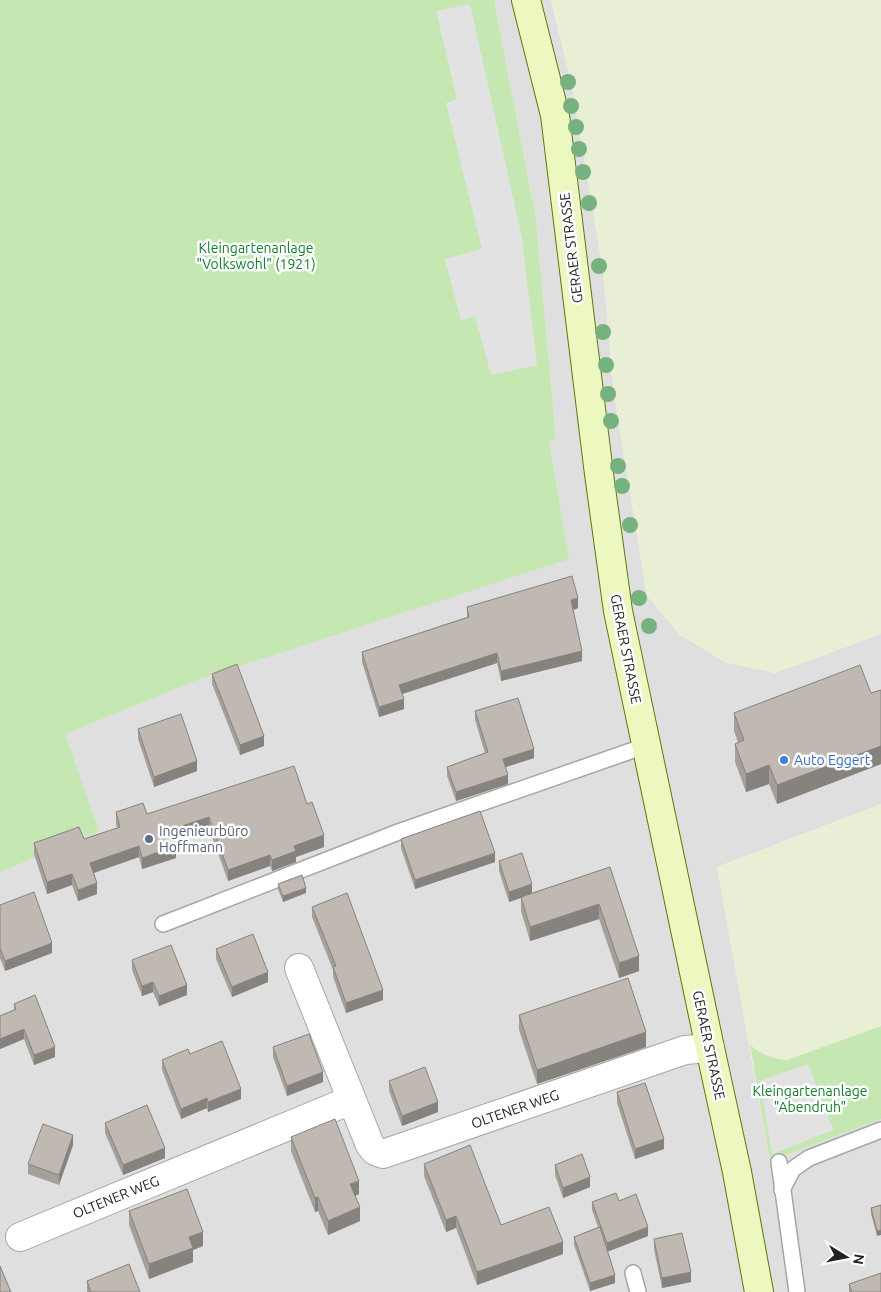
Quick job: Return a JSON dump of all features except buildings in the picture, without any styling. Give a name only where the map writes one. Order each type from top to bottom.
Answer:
[{"type":"main road","name":"GERAER STRASSE","points":[[526,0],[555,114],[599,474],[618,611],[737,1172],[759,1292]]},
{"type":"street","name":"OLTENER WEG","points":[[299,968],[370,1145],[376,1151],[383,1154],[685,1050],[710,1048]]},
{"type":"street","name":"OLTENER WEG","points":[[20,1237],[351,1100]]},
{"type":"lane","points":[[163,924],[402,831],[646,746]]},
{"type":"lane","points":[[782,1190],[793,1170],[809,1158],[881,1130]]},
{"type":"lane","points":[[779,1162],[797,1292]]},
{"type":"lane","points":[[633,1273],[638,1292]]},
{"type":"shaded area","points":[[494,0],[551,0],[572,86],[603,271],[614,395],[647,596],[775,673],[881,634],[881,804],[717,867],[770,1161],[881,1119],[881,1292],[0,1292],[0,614],[278,516],[556,439],[536,219]]},
{"type":"shaded area","points":[[470,4],[522,238],[537,365],[491,375],[475,316],[461,320],[445,259],[482,249],[446,103],[457,99],[436,11]]},
{"type":"shaded area","points":[[808,1064],[833,1130],[772,1154],[760,1081]]},
{"type":"green space","name":"Kleingartenanlage \"Volkswohl\" (1921)","points":[[0,0],[494,0],[536,219],[556,439],[549,441],[569,559],[202,678],[65,734],[99,831],[0,872]]},
{"type":"green space","points":[[551,0],[881,0],[881,634],[775,673],[724,662],[680,635],[647,596],[614,395],[603,271],[572,86]]},
{"type":"green space","points":[[881,804],[881,1026],[787,1060],[773,1059],[760,1054],[749,1045],[717,867]]},
{"type":"green space","name":"Kleingartenanlage \"Abendruh\"","points":[[881,1026],[881,1119],[770,1161],[750,1045],[767,1056],[787,1060]]},
{"type":"place","name":"Auto Eggert","points":[[784,760]]},
{"type":"place","name":"Ingenieurbüro Hoffmann","points":[[149,839]]}]
